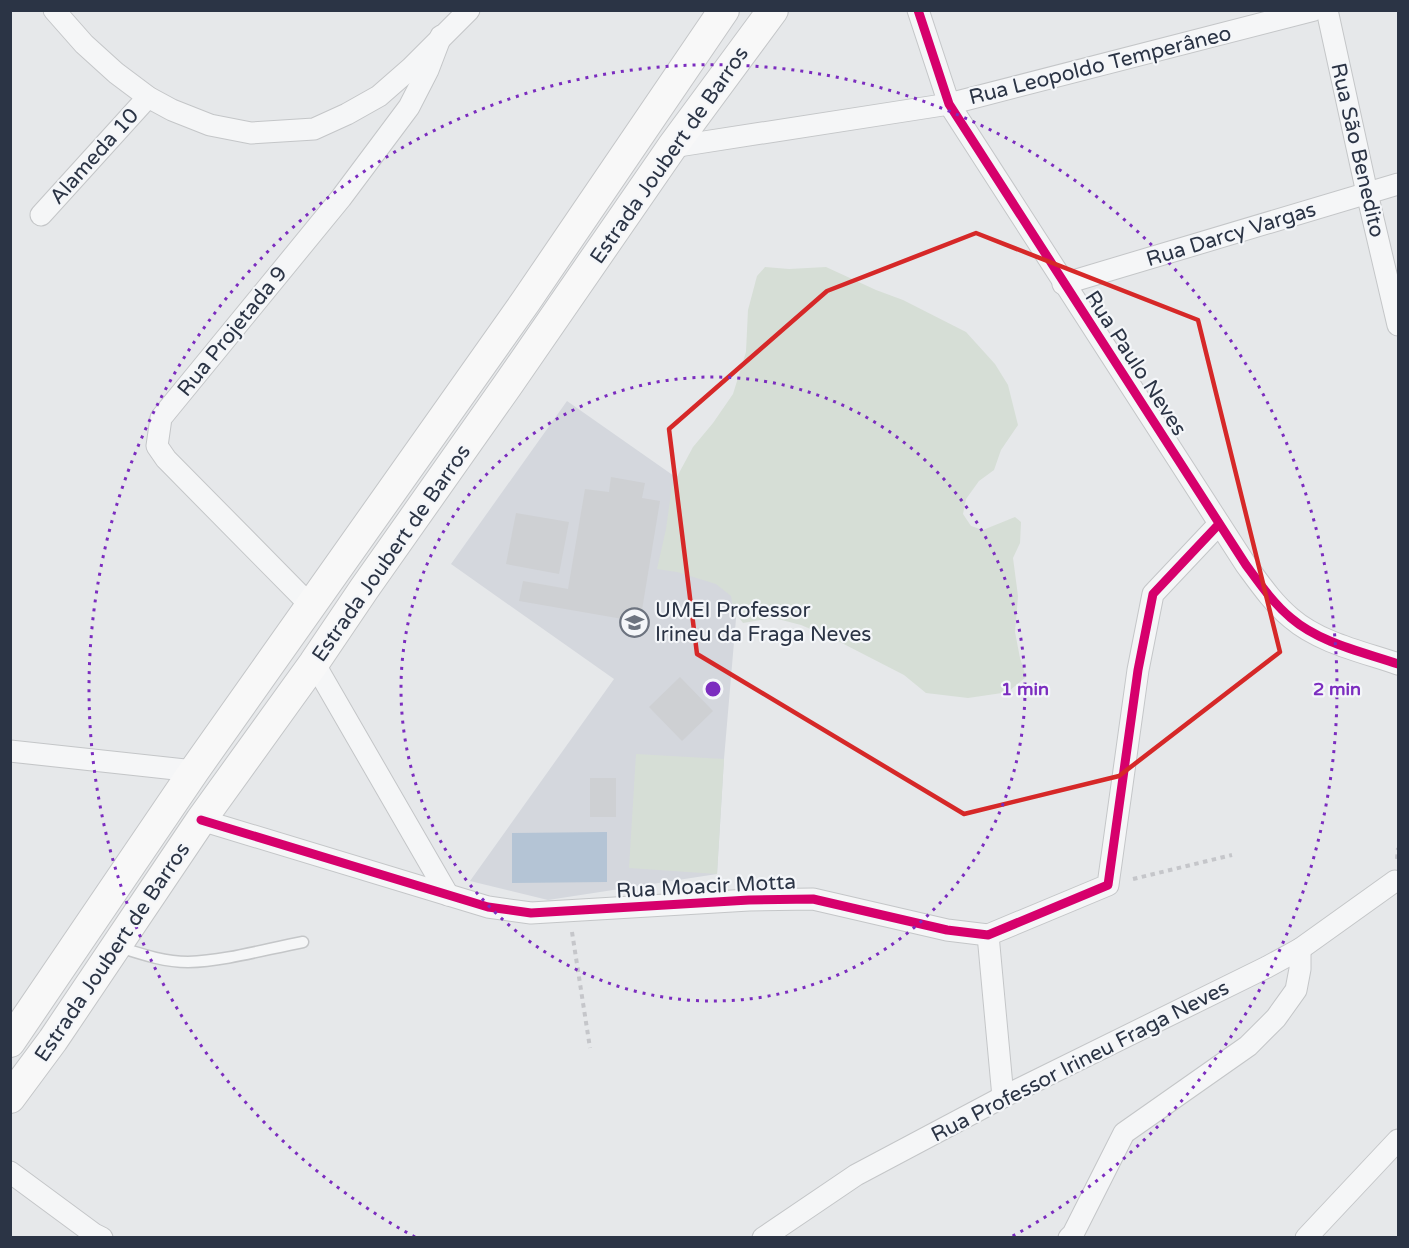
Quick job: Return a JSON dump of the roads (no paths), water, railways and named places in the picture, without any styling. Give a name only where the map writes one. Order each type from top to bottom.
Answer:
[{"type":"main road","name":"Estrada Joubert de Barros","points":[[13,1035],[194,771],[526,301],[724,10]]},
{"type":"main road","name":"Estrada Joubert de Barros","points":[[10,1098],[53,1040],[201,820],[315,663],[364,589],[672,147],[773,10]]},
{"type":"street","points":[[54,10],[84,44],[116,73],[148,97],[172,110],[210,125],[251,134],[314,129],[379,96],[411,68],[469,10]]},
{"type":"street","name":"Rua Paulo Neves","points":[[918,10],[949,104],[1063,284],[1219,524],[1270,598],[1292,620],[1320,636],[1398,664]]},
{"type":"street","name":"Rua Leopoldo Temperâneo","points":[[672,147],[949,104],[1314,10]]},
{"type":"street","name":"Rua São Benedito","points":[[1327,10],[1366,193],[1398,325]]},
{"type":"street","name":"Rua Projetada 9","points":[[311,606],[166,459],[157,446],[161,418],[341,198],[409,107],[428,70],[441,36]]},
{"type":"street","name":"Alameda 10","points":[[41,215],[148,97]]},
{"type":"street","name":"Rua Darcy Vargas","points":[[1063,284],[1398,184]]},
{"type":"street","name":"Rua Moacir Motta","points":[[201,820],[488,907],[531,912],[749,900],[813,899],[947,930],[988,935],[1108,885],[1138,670],[1153,594],[1219,524]]},
{"type":"street","points":[[315,663],[448,895]]},
{"type":"street","points":[[10,751],[194,771]]},
{"type":"street","name":"Rua Professor Irineu Fraga Neves","points":[[763,1238],[856,1175],[1003,1097],[1256,973],[1300,949],[1397,882]]},
{"type":"street","points":[[988,935],[1003,1097]]},
{"type":"street","points":[[1069,1238],[1124,1133],[1248,1046],[1276,1018],[1296,990],[1300,969],[1300,949]]},
{"type":"street","points":[[1306,1238],[1398,1140]]},
{"type":"street","points":[[10,1172],[102,1238]]},
{"type":"lane","points":[[116,946],[152,957],[187,962],[303,942]]},
{"type":"water","points":[[607,832],[607,882],[512,883],[512,833]]},
{"type":"place","name":"UMEI Professor Irineu da Fraga Neves","points":[[634,622]]}]
